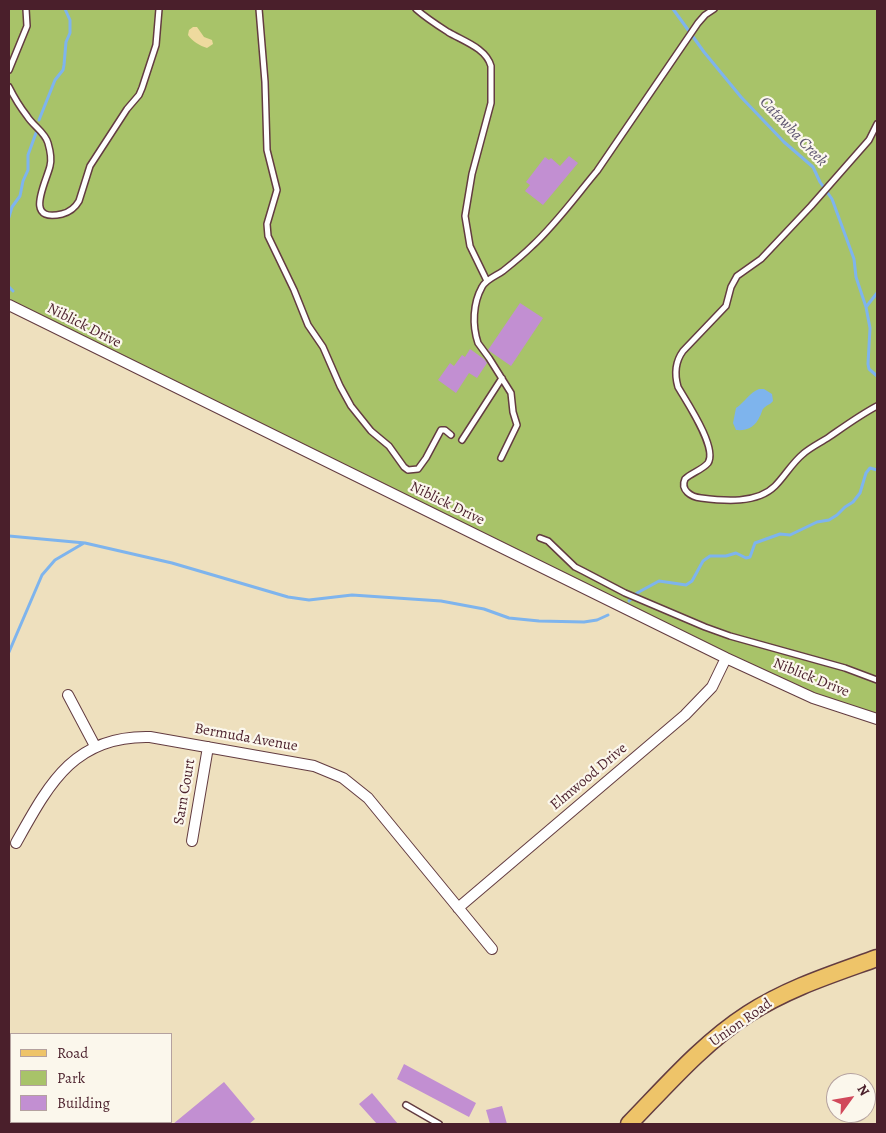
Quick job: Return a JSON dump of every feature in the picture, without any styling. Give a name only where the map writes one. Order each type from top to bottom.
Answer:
[{"type":"main road","name":"Union Road","points":[[629,1124],[713,1040],[748,1014],[784,993],[877,958]]},
{"type":"street","name":"Niblick Drive","points":[[9,305],[726,658],[813,698],[877,719]]},
{"type":"street","name":"Elmwood Drive","points":[[458,908],[686,714],[712,688],[726,658]]},
{"type":"street","points":[[68,695],[94,746]]},
{"type":"street","name":"Bermuda Avenue","points":[[16,843],[39,803],[60,773],[94,746],[121,739],[140,737],[172,740],[314,766],[343,778],[378,808],[492,949]]},
{"type":"street","name":"Sarn Court","points":[[192,841],[208,747]]},
{"type":"lane","points":[[9,70],[27,26],[26,9]]},
{"type":"lane","points":[[9,87],[26,116],[43,134],[49,145],[51,161],[39,201],[40,209],[43,213],[54,215],[68,212],[77,206],[90,166],[127,109],[139,95],[156,45],[158,9]]},
{"type":"lane","points":[[259,9],[265,82],[267,150],[277,190],[266,230],[272,247],[294,290],[308,324],[327,355],[345,396],[371,431],[389,446],[404,467],[408,470],[418,469],[441,430],[445,430],[451,435]]},
{"type":"lane","points":[[416,9],[432,22],[482,52],[490,61],[491,103],[472,174],[465,216],[470,246],[487,282]]},
{"type":"lane","points":[[501,458],[517,425],[513,412],[511,393],[478,343],[475,334],[474,315],[483,286],[533,246],[576,196],[597,170],[698,23],[712,9]]},
{"type":"lane","points":[[876,407],[863,413],[802,454],[775,486],[765,493],[748,498],[730,500],[693,497],[686,492],[684,486],[685,479],[708,463],[710,454],[707,440],[678,387],[675,368],[678,359],[683,351],[726,306],[736,276],[762,259],[869,140],[877,124]]},
{"type":"lane","points":[[462,440],[502,378]]},
{"type":"lane","points":[[540,538],[554,546],[575,567],[643,601],[730,636],[845,668],[877,680]]},
{"type":"lane","points":[[406,1105],[439,1124]]},
{"type":"green space","points":[[9,9],[877,9],[877,715],[814,695],[9,301]]},
{"type":"sand","points":[[197,27],[204,37],[212,40],[213,44],[207,48],[194,41],[188,35],[189,30]]},
{"type":"water","points":[[759,389],[764,389],[772,394],[773,401],[763,409],[753,426],[744,430],[736,430],[733,423],[736,408]]},
{"type":"building","points":[[569,156],[578,163],[543,205],[525,191],[530,185],[526,182],[545,157],[549,160],[551,158],[560,166]]},
{"type":"building","points":[[520,303],[543,318],[511,366],[488,350]]},
{"type":"building","points":[[470,349],[487,363],[477,378],[469,373],[456,393],[438,380],[450,363],[454,366],[462,355],[465,357]]},
{"type":"building","points":[[404,1064],[476,1103],[469,1117],[397,1079]]},
{"type":"building","points":[[224,1082],[255,1119],[249,1124],[173,1124]]},
{"type":"building","points":[[372,1093],[398,1124],[377,1124],[359,1104]]},
{"type":"building","points":[[502,1106],[507,1124],[490,1124],[486,1110]]},
{"type":"waterway","points":[[39,120],[55,80],[63,70],[66,42],[70,33],[70,20],[65,9]]},
{"type":"waterway","name":"Catawba Creek","points":[[673,9],[704,52],[741,97],[784,142],[813,167],[820,182],[832,199],[854,259],[856,277],[866,307],[870,328],[868,364],[869,369],[877,376]]},
{"type":"waterway","points":[[9,217],[12,207],[20,196],[23,181],[28,170],[28,155],[36,133]]},
{"type":"waterway","points":[[9,287],[13,291]]},
{"type":"waterway","points":[[866,307],[877,293]]},
{"type":"waterway","points":[[629,601],[637,593],[659,581],[686,585],[692,581],[703,561],[710,556],[726,556],[736,553],[746,558],[750,557],[755,543],[780,534],[790,535],[817,522],[829,520],[853,502],[860,493],[866,473],[870,468],[877,470]]},
{"type":"waterway","points":[[9,536],[85,543],[172,563],[288,597],[309,600],[352,595],[441,601],[484,609],[509,618],[539,621],[584,622],[597,620],[608,615]]},
{"type":"waterway","points":[[9,652],[42,575],[55,560],[84,543]]}]
